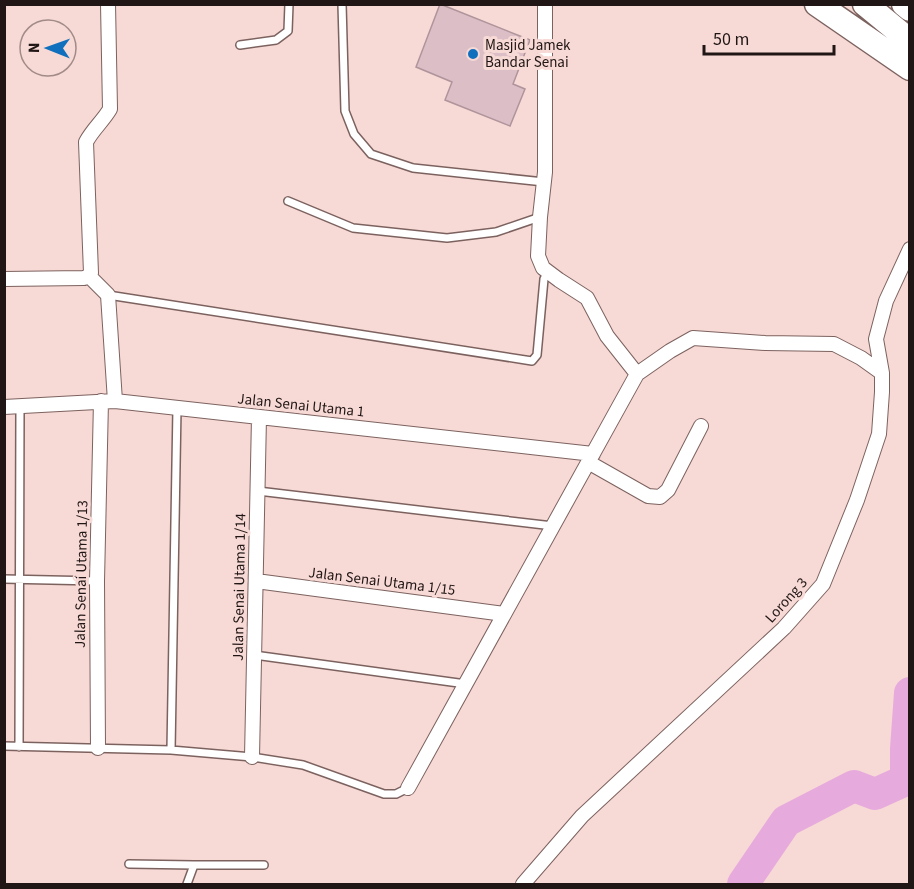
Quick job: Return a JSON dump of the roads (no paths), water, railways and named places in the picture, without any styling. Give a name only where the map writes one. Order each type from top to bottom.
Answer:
[{"type":"highway","points":[[817,4],[909,68]]},
{"type":"highway","points":[[865,4],[909,41]]},
{"type":"highway","points":[[903,4],[909,9]]},
{"type":"street","points":[[89,276],[91,273],[86,142],[110,108],[108,4]]},
{"type":"street","points":[[544,4],[544,182],[538,256],[543,267],[587,298],[607,336],[637,374]]},
{"type":"street","name":"Lorong 3","points":[[523,885],[582,816],[784,628],[823,584],[857,500],[879,434],[882,373],[876,339],[886,301],[909,249]]},
{"type":"street","points":[[4,279],[84,278],[89,276]]},
{"type":"street","points":[[89,276],[108,295]]},
{"type":"street","name":"Jalan Senai Utama 1/13","points":[[98,748],[97,581],[108,401],[108,295]]},
{"type":"street","points":[[408,788],[637,374],[693,338],[765,343],[834,344],[861,358],[882,373]]},
{"type":"street","name":"Jalan Senai Utama 1","points":[[4,407],[108,401],[259,417],[591,458]]},
{"type":"street","name":"Jalan Senai Utama 1/14","points":[[252,757],[259,417]]},
{"type":"street","points":[[591,458],[648,496],[660,497],[668,490],[701,426]]},
{"type":"street","name":"Jalan Senai Utama 1/15","points":[[256,581],[504,614]]},
{"type":"lane","points":[[240,45],[276,40],[288,31],[289,4]]},
{"type":"lane","points":[[342,4],[345,111],[354,134],[372,154],[413,168],[544,182]]},
{"type":"lane","points":[[288,201],[353,228],[447,238],[496,232],[540,217]]},
{"type":"lane","points":[[108,295],[532,361],[537,355],[544,279],[548,271]]},
{"type":"lane","points":[[19,747],[20,406]]},
{"type":"lane","points":[[171,750],[177,408]]},
{"type":"lane","points":[[257,491],[553,526]]},
{"type":"lane","points":[[4,579],[97,581]]},
{"type":"lane","points":[[254,655],[466,684]]},
{"type":"lane","points":[[4,746],[171,750],[252,757],[303,765],[384,794],[396,794],[408,788]]},
{"type":"lane","points":[[129,864],[264,865]]},
{"type":"lane","points":[[187,885],[194,865]]},
{"type":"waterway","points":[[743,884],[786,821],[854,786],[875,794],[906,780],[910,693]]},
{"type":"place","name":"Masjid Jamek Bandar Senai","points":[[473,54]]}]
